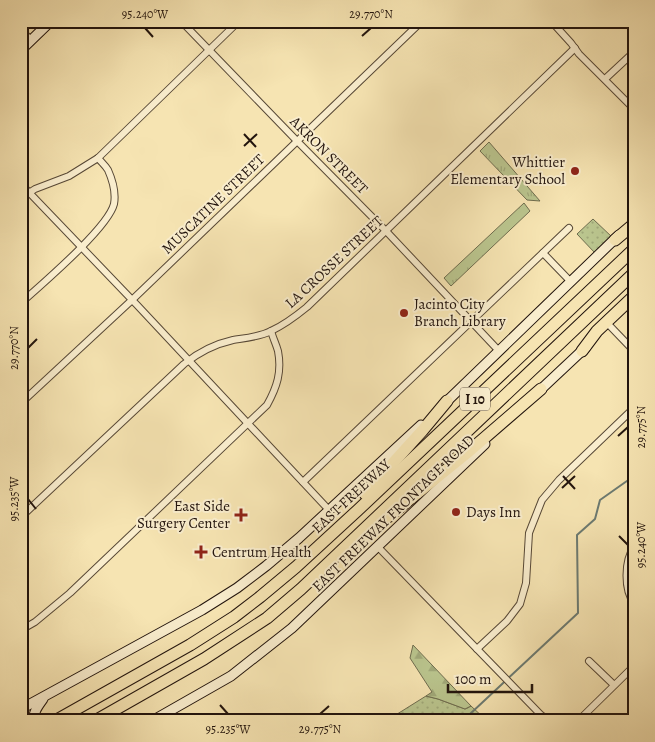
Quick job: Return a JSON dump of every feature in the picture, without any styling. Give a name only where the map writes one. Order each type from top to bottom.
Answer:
[{"type":"highway","points":[[614,240],[634,222]]},
{"type":"highway","name":"EAST FREEWAY","points":[[54,721],[208,634],[260,597],[358,510],[634,249]]},
{"type":"highway","name":"I 10","points":[[95,721],[171,679],[267,618],[324,568],[634,272]]},
{"type":"highway","points":[[582,351],[597,332],[634,296]]},
{"type":"highway","points":[[324,568],[467,453],[542,389]]},
{"type":"highway","points":[[315,549],[422,431],[446,401]]},
{"type":"main road","points":[[21,50],[51,21]]},
{"type":"main road","points":[[21,709],[202,610],[237,588],[266,566],[446,401],[614,240]]},
{"type":"main road","name":"EAST FREEWAY FRONTAGE ROAD","points":[[152,721],[236,672],[292,628],[634,301]]},
{"type":"main road","points":[[34,721],[35,711],[44,697]]},
{"type":"main road","points":[[21,716],[24,721]]},
{"type":"street","name":"AKRON STREET","points":[[181,21],[296,141],[386,231],[499,351]]},
{"type":"street","points":[[21,198],[35,189],[68,176],[98,158],[239,21]]},
{"type":"street","name":"MUSCATINE STREET","points":[[21,403],[132,300],[422,21]]},
{"type":"street","points":[[553,22],[572,43],[579,54],[634,109]]},
{"type":"street","points":[[21,30],[31,40]]},
{"type":"street","name":"LA CROSSE STREET","points":[[21,517],[196,354],[218,344],[253,337],[271,331],[289,321],[307,307],[575,48]]},
{"type":"street","points":[[605,79],[634,52]]},
{"type":"street","points":[[21,303],[104,222],[114,204],[114,188],[107,168],[98,158]]},
{"type":"street","points":[[21,184],[329,510]]},
{"type":"street","points":[[303,482],[569,228]]},
{"type":"street","points":[[543,253],[571,282]]},
{"type":"street","points":[[609,325],[634,351]]},
{"type":"street","points":[[21,630],[35,622],[70,593],[267,405],[275,390],[280,373],[278,350],[271,331]]},
{"type":"street","points":[[478,649],[507,621],[520,604],[526,583],[529,533],[542,500],[558,480],[634,408]]},
{"type":"street","points":[[378,547],[511,685],[549,721]]},
{"type":"street","points":[[634,547],[630,552],[626,574],[630,598],[634,603]]},
{"type":"street","points":[[589,660],[614,685]]},
{"type":"street","points":[[578,721],[634,666]]},
{"type":"green space","points":[[489,142],[540,201],[527,200],[480,151]]},
{"type":"green space","points":[[524,203],[530,211],[451,286],[444,278]]},
{"type":"green space","points":[[593,219],[612,237],[595,253],[577,234]]},
{"type":"green space","points":[[413,645],[471,706],[465,709],[426,696],[432,692],[410,658]]},
{"type":"green space","points":[[426,696],[465,709],[471,706],[485,719],[483,721],[386,721]]},
{"type":"waterway","points":[[458,721],[470,714],[578,613],[577,535],[595,519],[600,500],[634,476]]},
{"type":"place","name":"Whittier Elementary School","points":[[575,171]]},
{"type":"place","name":"Jacinto City Branch Library","points":[[404,313]]},
{"type":"place","name":"Days Inn","points":[[456,512]]},
{"type":"place","name":"East Side Surgery Center","points":[[241,515]]},
{"type":"place","name":"Centrum Health","points":[[201,552]]}]
